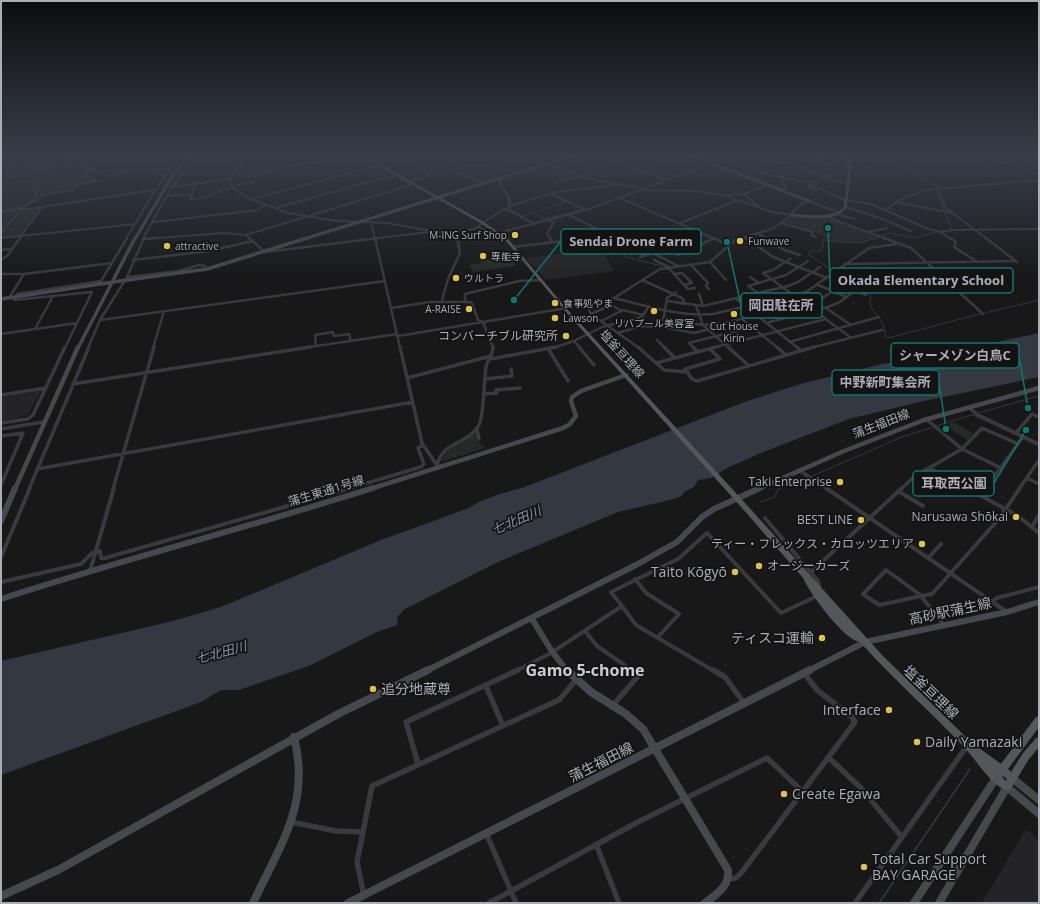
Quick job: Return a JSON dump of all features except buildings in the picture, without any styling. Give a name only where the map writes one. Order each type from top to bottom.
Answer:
[{"type":"main road","name":"塩釜亘理線","points":[[437,197],[483,223],[498,233],[513,247],[588,334],[736,497],[819,594],[923,703],[986,761],[996,778],[1007,787]]},
{"type":"main road","name":"塩釜亘理線","points":[[819,594],[827,607],[850,633],[865,642]]},
{"type":"main road","points":[[996,778],[1001,769],[1039,720]]},
{"type":"main road","points":[[1007,787],[1026,756],[1039,741]]},
{"type":"main road","points":[[986,761],[1001,769],[1012,778]]},
{"type":"street","points":[[1,211],[20,208],[34,201],[36,196]]},
{"type":"street","points":[[1,233],[11,225],[27,204],[37,202],[41,196]]},
{"type":"street","points":[[22,209],[104,196]]},
{"type":"street","points":[[22,209],[107,196]]},
{"type":"street","points":[[16,297],[18,294],[98,282],[101,280],[152,196]]},
{"type":"street","points":[[1,521],[93,314],[159,196]]},
{"type":"street","points":[[1,557],[100,320],[127,278],[133,260],[168,196]]},
{"type":"street","points":[[192,196],[190,199],[212,196]]},
{"type":"street","points":[[248,196],[274,209],[288,213],[337,222],[387,223],[449,234],[478,227],[510,206],[544,196]]},
{"type":"street","points":[[252,199],[262,196]]},
{"type":"street","points":[[274,209],[319,196]]},
{"type":"street","points":[[144,239],[224,233],[246,235],[374,196]]},
{"type":"street","points":[[508,196],[510,206]]},
{"type":"street","points":[[556,196],[586,210]]},
{"type":"street","points":[[498,233],[586,210],[624,196]]},
{"type":"street","points":[[727,196],[760,208],[791,215],[830,215],[839,213],[846,207],[847,196]]},
{"type":"street","points":[[746,196],[760,208]]},
{"type":"street","points":[[797,196],[854,219]]},
{"type":"street","points":[[838,196],[847,200],[866,203],[887,210],[940,232],[956,242],[954,247],[977,261]]},
{"type":"street","points":[[887,210],[899,198],[906,196]]},
{"type":"street","points":[[844,264],[1016,261],[953,214],[945,207],[941,196]]},
{"type":"street","points":[[1,300],[120,281],[127,278],[207,269],[437,197]]},
{"type":"street","points":[[619,198],[729,245]]},
{"type":"street","points":[[678,224],[727,202],[738,200]]},
{"type":"street","points":[[73,384],[316,346],[483,322],[590,304],[614,298],[660,269],[678,266],[692,266],[710,262],[729,245],[772,229],[791,215],[800,205],[809,201]]},
{"type":"street","points":[[895,202],[953,214]]},
{"type":"street","points":[[154,222],[258,210],[265,205]]},
{"type":"street","points":[[1,260],[8,256],[42,207]]},
{"type":"street","points":[[846,207],[880,218],[911,231]]},
{"type":"street","points":[[506,209],[535,224]]},
{"type":"street","points":[[568,215],[629,245],[647,237],[682,253]]},
{"type":"street","points":[[830,215],[832,219],[911,248],[983,314]]},
{"type":"street","points":[[549,220],[554,223],[547,233],[552,242]]},
{"type":"street","points":[[371,222],[376,238],[423,445],[437,466],[442,453],[447,448],[477,429]]},
{"type":"street","points":[[781,223],[813,232],[811,235],[816,237]]},
{"type":"street","points":[[1,238],[136,224]]},
{"type":"street","points":[[478,227],[486,231]]},
{"type":"street","points":[[869,232],[887,228]]},
{"type":"street","points":[[940,232],[1039,229]]},
{"type":"street","points":[[264,252],[433,231]]},
{"type":"street","points":[[513,247],[588,238],[603,232]]},
{"type":"street","points":[[442,300],[448,279],[460,253],[458,242],[449,234]]},
{"type":"street","points":[[759,234],[784,250],[800,255]]},
{"type":"street","points":[[246,235],[264,252]]},
{"type":"street","points":[[745,238],[754,247],[786,262],[827,278]]},
{"type":"street","points":[[678,255],[712,239]]},
{"type":"street","points":[[133,260],[193,254],[232,248],[253,241]]},
{"type":"street","points":[[614,298],[664,310],[700,315],[713,314],[806,292],[869,248],[897,244]]},
{"type":"street","points":[[1,250],[12,249]]},
{"type":"street","points":[[640,257],[653,253],[678,266]]},
{"type":"street","points":[[790,259],[763,273],[850,337]]},
{"type":"street","points":[[654,260],[668,267],[688,289],[695,288]]},
{"type":"street","points":[[758,293],[748,286],[786,275],[808,261]]},
{"type":"street","points":[[710,262],[726,280]]},
{"type":"street","points":[[1,274],[24,274],[112,263]]},
{"type":"street","points":[[692,266],[708,283],[706,286],[709,289]]},
{"type":"street","points":[[667,301],[703,306],[798,282],[820,267]]},
{"type":"street","points":[[674,274],[682,273],[692,283],[684,285]]},
{"type":"street","points":[[9,298],[24,274]]},
{"type":"street","points":[[750,277],[759,283]]},
{"type":"street","points":[[664,318],[703,325],[724,323],[824,297],[850,279]]},
{"type":"street","points":[[465,302],[465,294],[519,280],[541,280]]},
{"type":"street","points":[[642,280],[675,293],[684,300],[683,304]]},
{"type":"street","points":[[100,320],[385,281]]},
{"type":"street","points":[[818,285],[847,297]]},
{"type":"street","points":[[766,323],[826,308],[840,302],[861,286]]},
{"type":"street","points":[[855,290],[866,295]]},
{"type":"street","points":[[1,423],[32,417],[92,292],[14,300],[16,297]]},
{"type":"street","points":[[662,327],[664,310],[668,298],[675,293]]},
{"type":"street","points":[[698,294],[703,306]]},
{"type":"street","points":[[35,329],[53,296]]},
{"type":"street","points":[[735,298],[801,351]]},
{"type":"street","points":[[391,308],[421,302],[442,300],[472,303],[478,320],[483,322],[493,347],[491,358],[486,365],[481,417],[477,429],[479,439]]},
{"type":"street","points":[[590,304],[589,310],[591,314],[632,342],[664,370],[688,372]]},
{"type":"street","points":[[591,314],[611,305],[622,311],[643,315]]},
{"type":"street","points":[[408,378],[491,358],[549,350],[608,326],[643,315],[649,306]]},
{"type":"street","points":[[696,306],[703,325],[748,365]]},
{"type":"street","points":[[826,308],[851,324]]},
{"type":"street","points":[[90,571],[164,311]]},
{"type":"street","points":[[601,321],[622,311]]},
{"type":"street","points":[[789,342],[851,324],[879,318]]},
{"type":"street","points":[[742,319],[786,355]]},
{"type":"street","points":[[656,363],[826,319]]},
{"type":"street","points":[[1,334],[77,323]]},
{"type":"street","points":[[618,333],[641,326],[662,327],[694,333],[709,329]]},
{"type":"street","points":[[698,352],[689,343],[752,327]]},
{"type":"street","points":[[710,349],[720,359],[685,369],[692,379],[697,381],[748,365],[850,337],[882,330]]},
{"type":"street","points":[[316,346],[315,335],[333,332],[334,336],[349,334],[351,341]]},
{"type":"street","points":[[657,340],[674,358]]},
{"type":"street","points":[[574,341],[594,365]]},
{"type":"street","points":[[549,350],[568,381]]},
{"type":"street","points":[[485,379],[512,376],[511,369]]},
{"type":"street","name":"蒲生東通1号線","points":[[1,599],[90,571],[311,508],[437,466],[569,425],[576,416],[571,401],[572,397],[581,391],[626,375]]},
{"type":"street","points":[[1,395],[46,388]]},
{"type":"street","points":[[483,394],[497,393],[496,390],[520,388]]},
{"type":"street","name":"蒲生福田線","points":[[1,896],[64,867],[294,737],[384,690],[532,619],[673,544],[707,514],[736,497],[799,470],[926,420],[1039,388]]},
{"type":"street","points":[[37,469],[413,402]]},
{"type":"street","points":[[968,407],[978,415],[1016,433],[1023,438],[1039,444]]},
{"type":"street","points":[[1016,433],[1032,414],[1039,417]]},
{"type":"street","points":[[926,420],[962,449],[1000,468]]},
{"type":"street","points":[[1,429],[44,422]]},
{"type":"street","points":[[810,573],[898,490],[915,476],[962,449],[982,428],[1018,444]]},
{"type":"street","points":[[1,436],[23,433],[1,485]]},
{"type":"street","points":[[981,495],[1023,438]]},
{"type":"street","points":[[96,551],[100,551],[102,558],[105,558],[302,503],[421,467],[424,464],[418,448],[423,445]]},
{"type":"street","points":[[944,625],[921,597],[886,570],[863,594],[879,605],[921,597],[932,594],[1006,509],[1039,460]]},
{"type":"street","points":[[929,468],[1018,516],[1039,533]]},
{"type":"street","points":[[799,470],[1007,612]]},
{"type":"street","points":[[1,475],[6,474]]},
{"type":"street","points":[[1027,478],[1039,484]]},
{"type":"street","points":[[898,490],[922,506]]},
{"type":"street","points":[[1032,527],[1039,515]]},
{"type":"street","points":[[744,703],[725,677],[636,625],[611,592],[678,559],[706,533],[781,613],[819,594],[818,581],[765,518]]},
{"type":"street","points":[[928,558],[941,544]]},
{"type":"street","points":[[1,582],[81,564],[85,562],[89,555],[96,551]]},
{"type":"street","points":[[635,579],[646,593],[679,614],[658,637]]},
{"type":"street","points":[[993,601],[997,598],[1039,587]]},
{"type":"street","name":"高砂駅蒲生線","points":[[865,642],[1007,612],[1039,602]]},
{"type":"street","points":[[418,764],[406,722],[486,686],[551,653],[622,606]]},
{"type":"street","points":[[532,619],[551,653],[576,680],[640,725],[655,749],[728,870],[729,879],[726,885],[705,903]]},
{"type":"street","points":[[585,631],[597,646],[639,676],[612,706]]},
{"type":"street","name":"蒲生福田線","points":[[348,903],[865,642]]},
{"type":"street","points":[[729,879],[736,878],[742,872],[802,791],[829,758],[855,721],[817,690],[804,673]]},
{"type":"street","points":[[364,896],[357,862],[372,786],[559,700],[576,680]]},
{"type":"street","points":[[486,686],[503,726]]},
{"type":"street","points":[[252,903],[291,822],[298,796],[300,772],[294,737]]},
{"type":"street","points":[[855,903],[901,836],[971,747]]},
{"type":"street","points":[[489,903],[596,844],[684,798],[767,758],[802,791]]},
{"type":"street","points":[[829,758],[860,787],[901,836]]},
{"type":"street","points":[[914,903],[996,778]]},
{"type":"street","points":[[1012,778],[1039,800]]},
{"type":"street","points":[[939,903],[1007,787],[1039,814]]},
{"type":"street","points":[[291,822],[336,832],[363,832]]},
{"type":"street","points":[[486,834],[516,903]]},
{"type":"street","points":[[596,844],[619,903]]},
{"type":"shaded area","points":[[1,196],[39,196],[36,201],[20,210],[1,231]]},
{"type":"shaded area","points":[[40,209],[21,235],[1,238],[1,234],[11,226],[22,211]]},
{"type":"shaded area","points":[[793,216],[830,217],[831,219],[880,236],[862,243],[838,242],[815,232],[784,224]]},
{"type":"shaded area","points":[[807,218],[817,218],[833,223],[819,232],[802,228],[804,226],[801,223]]},
{"type":"shaded area","points":[[600,249],[615,271],[546,280],[526,258]]},
{"type":"shaded area","points":[[506,255],[513,259],[516,266],[473,272],[469,265],[481,263],[480,260],[499,258]]},
{"type":"shaded area","points":[[41,391],[28,415],[1,421],[1,397]]},
{"type":"shaded area","points":[[954,422],[973,433],[968,440],[945,426]]},
{"type":"shaded area","points":[[477,433],[478,442],[485,448],[441,462],[447,452],[461,441]]},
{"type":"shaded area","points":[[1026,829],[1039,840],[1039,903],[982,903]]},
{"type":"water","name":"七北田川","points":[[1039,333],[1039,377],[924,401],[849,419],[761,453],[727,468],[711,478],[698,480],[694,487],[684,492],[682,496],[618,512],[498,562],[405,609],[398,616],[397,625],[377,632],[309,666],[239,690],[221,690],[201,702],[1,775],[1,661],[169,622],[221,607],[381,540],[469,508],[488,498],[522,488],[747,401],[804,383],[882,364],[947,353]]},
{"type":"waterway","points":[[77,201],[108,196]]},
{"type":"waterway","points":[[507,196],[508,207]]},
{"type":"waterway","points":[[939,196],[944,210]]},
{"type":"waterway","points":[[534,213],[565,202]]},
{"type":"waterway","points":[[1,212],[21,209]]},
{"type":"waterway","points":[[509,209],[524,216],[533,213],[545,219],[582,210]]},
{"type":"waterway","points":[[945,213],[952,229],[950,230]]},
{"type":"waterway","points":[[882,236],[890,233],[914,238],[937,232]]},
{"type":"waterway","points":[[833,271],[808,254],[810,251],[820,251],[823,246],[822,240],[859,243],[880,237]]},
{"type":"waterway","points":[[589,239],[621,252],[626,257],[662,266]]},
{"type":"waterway","points":[[836,273],[861,281],[871,297],[871,307],[881,321],[886,338]]},
{"type":"waterway","points":[[985,313],[1039,300]]},
{"type":"waterway","points":[[888,338],[980,314]]},
{"type":"waterway","points":[[978,413],[1039,396]]},
{"type":"waterway","points":[[936,426],[975,414]]},
{"type":"waterway","points":[[973,415],[1020,437]]},
{"type":"waterway","points":[[812,476],[902,437],[933,427]]},
{"type":"waterway","points":[[1023,439],[1039,446]]},
{"type":"waterway","points":[[760,502],[775,497],[778,489],[809,477]]},
{"type":"waterway","points":[[879,903],[970,769]]},
{"type":"place","name":"Okada Elementary School","points":[[828,228]]},
{"type":"place","name":"M-ING Surf Shop","points":[[515,235]]},
{"type":"place","name":"Funwave","points":[[740,241]]},
{"type":"place","name":"岡田駐在所","points":[[727,242]]},
{"type":"place","name":"attractive","points":[[167,246]]},
{"type":"place","name":"専能寺","points":[[483,256]]},
{"type":"place","name":"ウルトラ","points":[[456,278]]},
{"type":"place","name":"Sendai Drone Farm","points":[[514,300]]},
{"type":"place","name":"食事処やま","points":[[555,303]]},
{"type":"place","name":"A-RAISE","points":[[469,309]]},
{"type":"place","name":"リバプール美容室","points":[[654,311]]},
{"type":"place","name":"Cut House Kirin","points":[[734,314]]},
{"type":"place","name":"Lawson","points":[[555,318]]},
{"type":"place","name":"コンバーチブル研究所","points":[[566,336]]},
{"type":"place","name":"シャーメゾン白鳥C","points":[[1028,408]]},
{"type":"place","name":"中野新町集会所","points":[[946,429]]},
{"type":"place","name":"耳取西公園","points":[[1026,430]]},
{"type":"place","name":"Taki Enterprise","points":[[840,482]]},
{"type":"place","name":"Narusawa Shōkai","points":[[1016,517]]},
{"type":"place","name":"BEST LINE","points":[[861,520]]},
{"type":"place","name":"ティー・フレックス・カロッツエリア","points":[[922,544]]},
{"type":"place","name":"オージーカーズ","points":[[759,566]]},
{"type":"place","name":"Taito Kōgyō","points":[[735,572]]},
{"type":"place","name":"ティスコ運輸","points":[[822,638]]},
{"type":"place","name":"追分地蔵尊","points":[[373,689]]},
{"type":"place","name":"Interface","points":[[889,710]]},
{"type":"place","name":"Daily Yamazaki","points":[[917,742]]},
{"type":"place","name":"Create Egawa","points":[[784,794]]},
{"type":"place","name":"Total Car Support BAY GARAGE","points":[[864,867]]},
{"type":"district","name":"Gamo 5-chome","points":[[585,670]]}]
